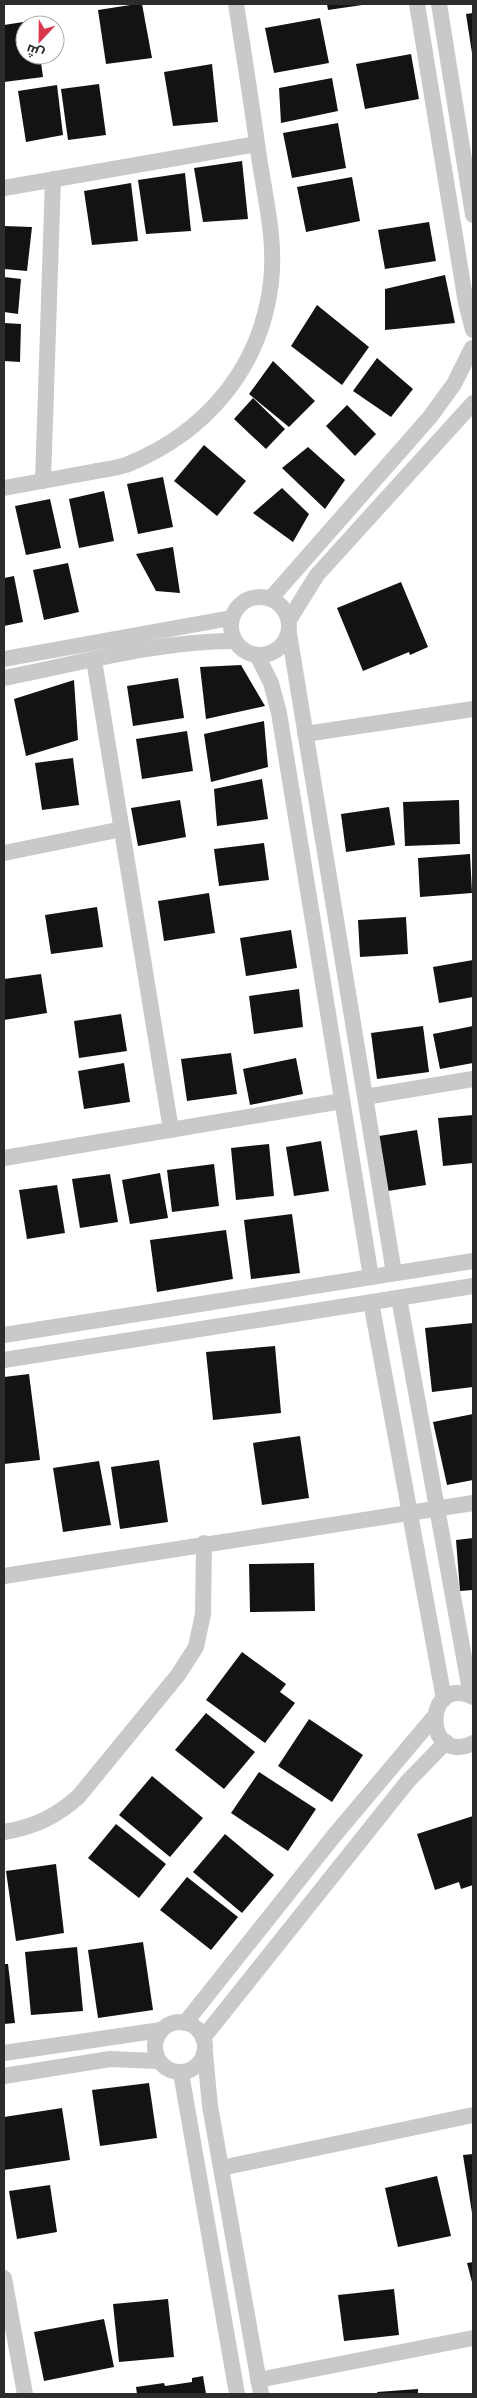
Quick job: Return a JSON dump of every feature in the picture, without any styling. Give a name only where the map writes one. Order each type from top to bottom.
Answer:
[{"type":"street","points":[[4,488],[124,466],[157,452],[187,432],[214,408],[236,380],[253,349],[265,315],[272,280],[271,240],[236,4]]},
{"type":"street","points":[[417,4],[466,303],[473,330]]},
{"type":"street","points":[[439,4],[470,175],[473,216]]},
{"type":"street","points":[[4,188],[257,144]]},
{"type":"street","points":[[43,481],[53,179]]},
{"type":"street","points":[[271,598],[430,417],[454,384],[473,347]]},
{"type":"street","points":[[384,1275],[365,1097],[305,734],[289,626],[286,611],[271,598],[264,596],[250,598],[238,606],[231,618],[230,626],[235,641],[241,648],[257,655],[274,652],[280,648],[289,626],[317,575],[473,403]]},
{"type":"street","points":[[4,659],[231,618]]},
{"type":"street","points":[[4,678],[180,644],[235,641]]},
{"type":"street","points":[[257,655],[271,683],[279,713],[342,1101],[384,1275],[396,1298],[472,1697],[453,1695],[444,1699],[436,1710],[434,1717],[436,1731],[446,1742],[461,1746],[473,1743]]},
{"type":"street","points":[[94,660],[171,1130]]},
{"type":"street","points":[[305,734],[473,709]]},
{"type":"street","points":[[4,853],[122,829]]},
{"type":"street","points":[[365,1097],[473,1079]]},
{"type":"street","points":[[4,1158],[342,1101]]},
{"type":"street","points":[[4,1335],[473,1261]]},
{"type":"street","points":[[4,1360],[473,1286]]},
{"type":"street","points":[[371,1302],[444,1699]]},
{"type":"street","points":[[125,1316],[128,1340]]},
{"type":"street","points":[[4,1576],[204,1543],[473,1503]]},
{"type":"street","points":[[4,1832],[34,1826],[51,1819],[79,1796],[188,1662],[201,1631],[204,1543]]},
{"type":"street","points":[[186,2023],[333,1837],[434,1717]]},
{"type":"street","points":[[446,1742],[408,1781],[350,1853],[204,2046],[202,2059],[193,2069],[181,2073],[168,2070],[158,2061],[154,2048],[157,2035],[172,2023],[186,2023],[197,2029],[204,2046],[221,2168],[260,2387],[473,2338]]},
{"type":"street","points":[[333,1837],[350,1853]]},
{"type":"street","points":[[4,2053],[161,2030]]},
{"type":"street","points":[[4,2076],[110,2060],[158,2061]]},
{"type":"street","points":[[181,2073],[236,2394]]},
{"type":"street","points":[[221,2168],[473,2115]]},
{"type":"street","points":[[4,2285],[25,2394]]},
{"type":"building","points":[[142,4],[152,58],[106,64],[98,10]]},
{"type":"building","points":[[327,4],[362,4],[362,5],[328,10]]},
{"type":"building","points":[[473,13],[473,53],[472,53],[466,14]]},
{"type":"building","points":[[320,18],[329,63],[274,73],[265,28]]},
{"type":"building","points":[[15,23],[15,65],[41,65],[43,77],[4,82],[4,25]]},
{"type":"building","points":[[411,54],[419,99],[365,109],[356,64]]},
{"type":"building","points":[[212,64],[218,122],[173,126],[164,72]]},
{"type":"building","points":[[332,78],[338,111],[281,123],[279,88]]},
{"type":"building","points":[[99,84],[106,135],[68,140],[61,89]]},
{"type":"building","points":[[57,85],[63,135],[26,142],[18,91]]},
{"type":"building","points":[[338,123],[346,168],[292,178],[283,133]]},
{"type":"building","points":[[242,161],[248,219],[203,222],[194,168]]},
{"type":"building","points":[[185,173],[191,231],[146,234],[138,180]]},
{"type":"building","points":[[352,177],[360,221],[306,232],[297,187]]},
{"type":"building","points":[[131,183],[138,241],[92,245],[84,191]]},
{"type":"building","points":[[429,222],[436,261],[385,269],[378,230]]},
{"type":"building","points":[[4,226],[32,227],[27,271],[4,269]]},
{"type":"building","points":[[445,275],[455,323],[385,330],[385,289]]},
{"type":"building","points":[[4,277],[21,279],[18,314],[4,312]]},
{"type":"building","points":[[317,305],[369,347],[342,385],[291,346]]},
{"type":"building","points":[[4,323],[21,324],[20,362],[4,361]]},
{"type":"building","points":[[377,358],[413,389],[391,417],[353,391]]},
{"type":"building","points":[[273,361],[315,401],[289,427],[249,394]]},
{"type":"building","points":[[253,398],[285,429],[266,449],[234,419]]},
{"type":"building","points":[[347,405],[376,434],[355,456],[326,426]]},
{"type":"building","points":[[204,445],[246,481],[217,516],[174,481]]},
{"type":"building","points":[[308,447],[345,480],[325,509],[282,468]]},
{"type":"building","points":[[163,477],[173,527],[138,534],[127,484]]},
{"type":"building","points":[[282,488],[309,514],[293,542],[253,513]]},
{"type":"building","points":[[104,491],[114,541],[79,548],[69,499]]},
{"type":"building","points":[[50,499],[61,548],[26,555],[15,506]]},
{"type":"building","points":[[173,547],[180,593],[156,591],[136,554]]},
{"type":"building","points":[[68,563],[79,612],[44,620],[33,570]]},
{"type":"building","points":[[14,576],[23,622],[4,626],[4,578]]},
{"type":"building","points":[[401,582],[428,647],[410,655],[409,652],[363,671],[337,608]]},
{"type":"building","points":[[241,665],[265,706],[206,719],[200,667]]},
{"type":"building","points":[[178,678],[184,718],[133,726],[127,686]]},
{"type":"building","points":[[74,680],[78,740],[26,756],[14,699]]},
{"type":"building","points":[[264,721],[268,767],[211,782],[204,734]]},
{"type":"building","points":[[187,731],[193,771],[142,779],[136,739]]},
{"type":"building","points":[[73,758],[79,805],[42,810],[35,763]]},
{"type":"building","points":[[262,779],[268,819],[217,826],[214,789]]},
{"type":"building","points":[[180,800],[186,837],[138,846],[131,808]]},
{"type":"building","points":[[459,800],[460,844],[405,846],[403,802]]},
{"type":"building","points":[[389,807],[395,845],[346,852],[341,814]]},
{"type":"building","points":[[264,843],[269,880],[219,886],[214,849]]},
{"type":"building","points":[[470,854],[472,893],[420,897],[418,858]]},
{"type":"building","points":[[209,893],[215,933],[164,941],[158,901]]},
{"type":"building","points":[[97,907],[103,947],[51,954],[45,915]]},
{"type":"building","points":[[406,917],[408,954],[360,957],[358,920]]},
{"type":"building","points":[[291,930],[297,968],[246,976],[240,938]]},
{"type":"building","points":[[473,960],[473,997],[439,1003],[433,967]]},
{"type":"building","points":[[41,974],[47,1013],[4,1020],[4,979]]},
{"type":"building","points":[[299,989],[303,1027],[254,1034],[249,996]]},
{"type":"building","points":[[121,1014],[127,1051],[79,1058],[74,1021]]},
{"type":"building","points":[[423,1026],[429,1072],[377,1079],[371,1033]]},
{"type":"building","points":[[473,1026],[473,1063],[440,1069],[433,1034]]},
{"type":"building","points":[[231,1053],[237,1094],[187,1101],[181,1059]]},
{"type":"building","points":[[296,1058],[303,1094],[250,1105],[243,1069]]},
{"type":"building","points":[[124,1063],[130,1102],[84,1109],[78,1071]]},
{"type":"building","points":[[473,1115],[473,1163],[443,1166],[438,1118]]},
{"type":"building","points":[[417,1130],[426,1185],[388,1191],[379,1136]]},
{"type":"building","points":[[321,1141],[329,1191],[294,1196],[286,1147]]},
{"type":"building","points":[[269,1144],[274,1196],[236,1200],[231,1148]]},
{"type":"building","points":[[214,1164],[219,1206],[172,1212],[167,1170]]},
{"type":"building","points":[[160,1173],[168,1218],[130,1224],[122,1180]]},
{"type":"building","points":[[110,1174],[118,1222],[80,1228],[72,1179]]},
{"type":"building","points":[[57,1185],[65,1233],[27,1239],[19,1190]]},
{"type":"building","points":[[292,1214],[300,1273],[251,1279],[244,1220]]},
{"type":"building","points":[[226,1230],[233,1279],[157,1292],[150,1240]]},
{"type":"building","points":[[473,1323],[473,1387],[432,1392],[425,1328]]},
{"type":"building","points":[[275,1346],[281,1413],[213,1420],[206,1352]]},
{"type":"building","points":[[29,1374],[40,1460],[4,1464],[4,1377]]},
{"type":"building","points":[[473,1414],[473,1480],[447,1485],[433,1422]]},
{"type":"building","points":[[300,1436],[309,1498],[262,1505],[253,1443]]},
{"type":"building","points":[[159,1460],[168,1522],[120,1529],[111,1467]]},
{"type":"building","points":[[99,1461],[111,1525],[63,1532],[53,1468]]},
{"type":"building","points":[[473,1538],[473,1590],[460,1591],[456,1540]]},
{"type":"building","points":[[314,1563],[315,1611],[250,1612],[249,1564]]},
{"type":"building","points":[[242,1652],[286,1684],[280,1692],[295,1703],[265,1743],[206,1700]]},
{"type":"building","points":[[206,1713],[255,1752],[224,1789],[175,1750]]},
{"type":"building","points":[[309,1719],[363,1755],[332,1802],[278,1766]]},
{"type":"building","points":[[259,1772],[316,1809],[288,1851],[231,1813]]},
{"type":"building","points":[[152,1776],[203,1818],[170,1857],[119,1815]]},
{"type":"building","points":[[473,1816],[473,1885],[461,1889],[459,1882],[435,1890],[417,1834]]},
{"type":"building","points":[[116,1824],[166,1864],[139,1898],[88,1858]]},
{"type":"building","points":[[225,1834],[274,1875],[242,1913],[193,1872]]},
{"type":"building","points":[[56,1864],[64,1933],[16,1941],[6,1871]]},
{"type":"building","points":[[187,1877],[238,1917],[211,1950],[160,1910]]},
{"type":"building","points":[[143,1942],[153,2010],[98,2018],[88,1950]]},
{"type":"building","points":[[77,1947],[83,2011],[31,2015],[25,1952]]},
{"type":"building","points":[[4,1964],[8,1964],[15,2023],[4,2024]]},
{"type":"building","points":[[149,2083],[157,2138],[100,2146],[92,2090]]},
{"type":"building","points":[[62,2108],[70,2160],[4,2170],[4,2117]]},
{"type":"building","points":[[473,2154],[473,2213],[472,2213],[463,2155]]},
{"type":"building","points":[[437,2176],[451,2236],[398,2247],[385,2188]]},
{"type":"building","points":[[50,2185],[57,2232],[17,2239],[9,2191]]},
{"type":"building","points":[[473,2262],[473,2286],[467,2263]]},
{"type":"building","points":[[394,2289],[399,2335],[344,2341],[338,2295]]},
{"type":"building","points":[[168,2299],[174,2357],[119,2362],[113,2304]]},
{"type":"building","points":[[104,2319],[114,2367],[44,2381],[34,2332]]},
{"type":"building","points":[[203,2376],[206,2394],[137,2394],[136,2387],[164,2383],[165,2386],[192,2382],[192,2378]]},
{"type":"building","points":[[418,2389],[418,2394],[378,2394],[377,2392]]}]
